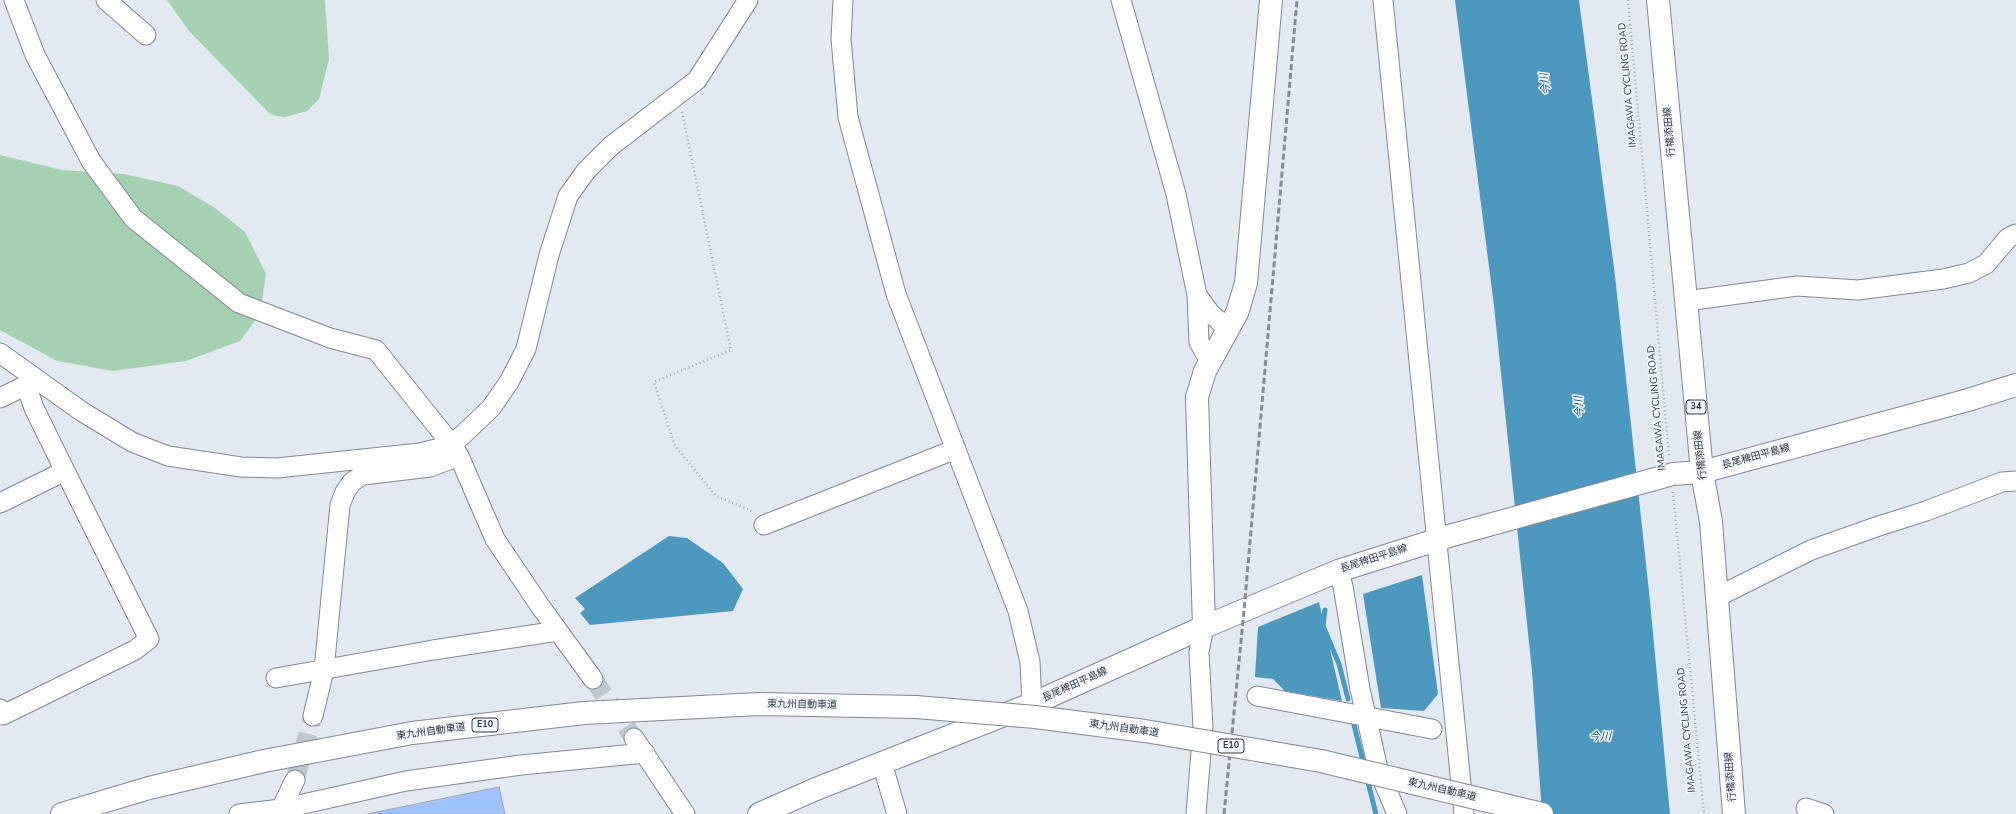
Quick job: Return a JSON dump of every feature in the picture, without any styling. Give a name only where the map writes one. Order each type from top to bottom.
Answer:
[{"type":"main road","points":[[1204,627],[1197,397],[1205,371],[1237,313],[1246,283],[1271,0]]},
{"type":"main road","name":"行橋添田線","points":[[1658,0],[1702,472],[1711,522],[1734,814]]},
{"type":"main road","name":"長尾稗田平島線","points":[[758,814],[816,789],[1032,704],[1204,627],[1338,571],[1443,537],[1672,474],[1702,472],[1961,402],[2016,385]]},
{"type":"main road","name":"東九州自動車道","points":[[62,814],[149,788],[264,761],[420,732],[592,712],[760,704],[916,708],[1034,717],[1160,733],[1321,761],[1542,814]]},
{"type":"street","points":[[14,0],[35,55],[91,161],[133,218],[239,303],[330,338],[376,350],[456,450],[495,538],[558,631],[593,679]]},
{"type":"street","points":[[106,0],[146,35]]},
{"type":"street","points":[[313,716],[324,670],[340,505],[345,492],[352,482],[363,475],[430,467],[456,450],[491,408],[509,382],[526,349],[549,255],[568,196],[586,171],[611,146],[697,80],[748,0]]},
{"type":"street","points":[[843,0],[841,39],[848,117],[896,294],[1018,611],[1030,662],[1032,704]]},
{"type":"street","points":[[1121,0],[1176,194],[1197,295],[1199,342],[1210,362]]},
{"type":"street","points":[[1383,0],[1443,537],[1464,814]]},
{"type":"street","points":[[1686,301],[1796,286],[1858,290],[1943,279],[1969,273],[1986,264],[2008,238],[2016,234]]},
{"type":"street","points":[[1197,295],[1210,313],[1228,329]]},
{"type":"street","points":[[0,352],[31,382],[132,442],[168,456],[199,462],[241,467],[277,468],[456,450]]},
{"type":"street","points":[[0,398],[31,382]]},
{"type":"street","points":[[0,708],[3,715],[135,650],[149,639],[34,408],[31,382]]},
{"type":"street","points":[[764,525],[956,449]]},
{"type":"street","points":[[0,503],[65,471]]},
{"type":"street","points":[[1717,597],[1811,550],[1876,526],[1926,511],[2002,482],[2016,481]]},
{"type":"street","points":[[1338,571],[1343,586],[1360,688],[1378,769],[1397,814]]},
{"type":"street","points":[[1196,814],[1203,727],[1199,652],[1204,627]]},
{"type":"street","points":[[276,678],[433,650],[558,631]]},
{"type":"street","points":[[1256,696],[1432,729]]},
{"type":"street","points":[[239,814],[282,811],[406,781],[640,746],[685,814]]},
{"type":"street","points":[[882,763],[897,814]]},
{"type":"street","points":[[282,811],[295,780]]},
{"type":"street","points":[[1806,808],[1824,814]]},
{"type":"path","name":"IMAGAWA CYCLING ROAD","points":[[1628,0],[1704,814]]},
{"type":"path","points":[[679,95],[731,350],[654,382],[675,446],[716,496],[750,510],[764,525]]},
{"type":"green space","points":[[167,0],[325,0],[329,59],[319,99],[307,111],[285,117],[275,116],[268,112],[189,31]]},
{"type":"green space","points":[[0,155],[62,170],[124,174],[178,186],[215,208],[245,232],[266,274],[260,314],[240,341],[186,361],[113,371],[57,361],[0,330]]},
{"type":"water","name":"今川","points":[[1455,0],[1579,0],[1615,276],[1650,601],[1670,814],[1542,814],[1532,671],[1494,306]]},
{"type":"water","points":[[669,536],[687,538],[723,563],[743,589],[733,611],[590,625],[580,613],[585,609],[575,598]]},
{"type":"water","points":[[1422,575],[1438,694],[1424,711],[1381,708],[1363,594]]},
{"type":"water","points":[[1319,602],[1342,701],[1285,691],[1273,679],[1255,677],[1258,627]]},
{"type":"building","points":[[499,787],[505,814],[367,814]]},
{"type":"waterway","points":[[1325,610],[1323,626],[1339,664],[1348,699]]},
{"type":"waterway","points":[[1354,725],[1364,765]]},
{"type":"waterway","points":[[1367,778],[1376,814]]},
{"type":"tunnel","points":[[593,679],[634,738]]},
{"type":"tunnel","points":[[295,780],[313,716]]},
{"type":"railway","points":[[1224,814],[1244,611],[1297,0]]}]
